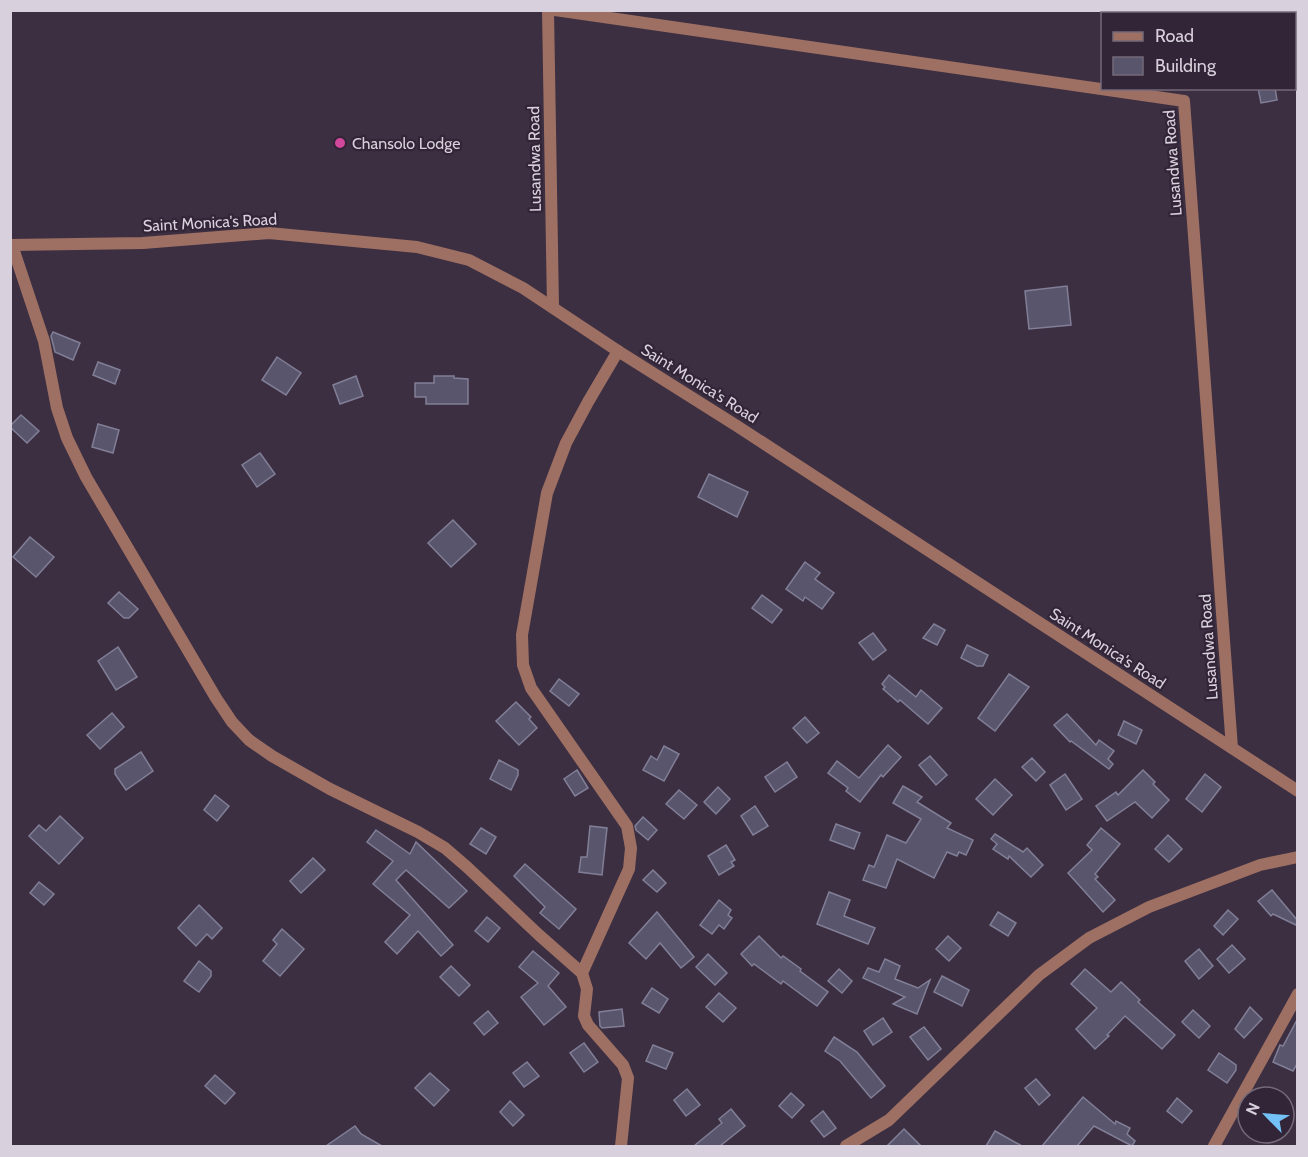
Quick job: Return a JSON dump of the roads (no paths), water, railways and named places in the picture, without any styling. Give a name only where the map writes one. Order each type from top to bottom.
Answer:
[{"type":"street","name":"Lusandwa Road","points":[[548,10],[553,307]]},
{"type":"street","name":"Lusandwa Road","points":[[555,10],[1101,89]]},
{"type":"street","name":"Lusandwa Road","points":[[1108,90],[1184,101],[1232,748]]},
{"type":"street","name":"Saint Monica's Road","points":[[11,245],[143,243],[269,233],[417,247],[469,260],[524,288],[1298,791]]},
{"type":"street","points":[[11,245],[44,341],[57,408],[67,438],[86,477],[232,722],[249,740],[272,756],[330,789],[418,832],[445,848],[582,973],[587,989],[584,1016],[588,1025],[623,1065],[628,1078],[621,1146]]},
{"type":"street","points":[[582,973],[629,869],[631,848],[627,826],[531,688],[523,665],[522,634],[547,493],[566,443],[618,351]]},
{"type":"street","points":[[846,1146],[889,1119],[1039,975],[1089,938],[1149,907],[1260,865],[1298,857]]},
{"type":"street","points":[[1214,1146],[1298,994]]},
{"type":"place","name":"Chansolo Lodge","points":[[340,143]]}]
